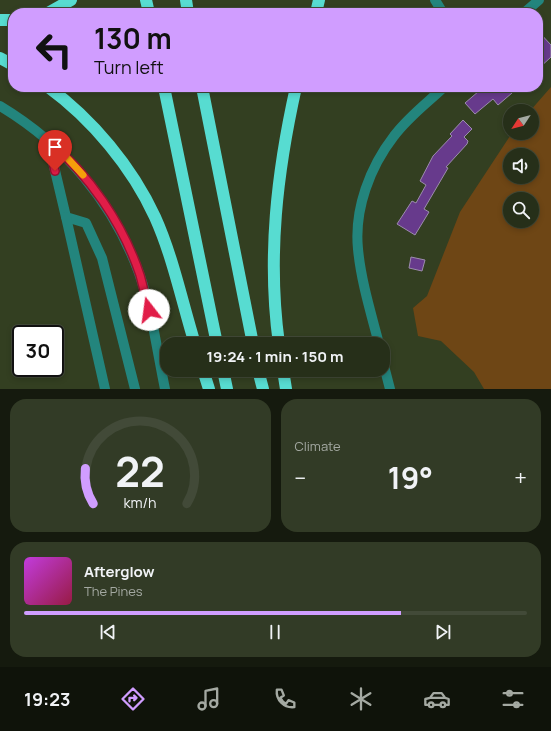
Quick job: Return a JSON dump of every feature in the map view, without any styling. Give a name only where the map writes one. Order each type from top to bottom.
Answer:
[{"type":"highway","points":[[57,8],[71,0]]},
{"type":"highway","points":[[54,92],[72,106],[95,129],[123,164],[144,197],[162,236],[193,337]]},
{"type":"highway","points":[[165,92],[216,337]]},
{"type":"highway","points":[[203,92],[251,337]]},
{"type":"highway","points":[[278,337],[274,294],[274,237],[281,164],[295,92]]},
{"type":"highway","points":[[205,377],[209,389]]},
{"type":"highway","points":[[224,377],[227,389]]},
{"type":"highway","points":[[260,377],[263,389]]},
{"type":"highway","points":[[284,377],[286,389]]},
{"type":"street","points":[[530,8],[539,0]]},
{"type":"street","points":[[377,337],[358,248],[360,206],[372,171],[394,136],[439,92]]},
{"type":"street","points":[[0,106],[31,127],[60,150],[85,178],[107,208],[125,240],[139,274],[149,310],[165,389]]},
{"type":"street","points":[[48,141],[105,389]]},
{"type":"street","points":[[66,217],[86,223],[102,258],[135,389]]},
{"type":"street","points":[[387,377],[390,389]]},
{"type":"shaded area","points":[[551,87],[551,389],[484,389],[474,372],[441,341],[418,336],[413,308],[427,296],[460,212],[507,140],[539,140],[539,104],[536,104]]},
{"type":"building","points":[[543,36],[551,45],[551,57],[543,64]]},
{"type":"building","points":[[478,92],[513,92],[498,105],[493,99],[475,114],[465,103]]},
{"type":"building","points":[[463,120],[472,129],[464,137],[468,141],[467,144],[446,167],[448,168],[424,209],[429,212],[415,235],[397,224],[412,201],[416,203],[426,185],[420,181],[433,156],[452,136],[450,134]]},
{"type":"building","points":[[411,257],[425,260],[422,271],[409,268]]},
{"type":"slow traffic","points":[[50,143],[60,150],[83,175]]},
{"type":"route","points":[[55,171],[48,141],[60,150],[85,178],[107,208],[125,240],[139,274],[149,310]]}]
